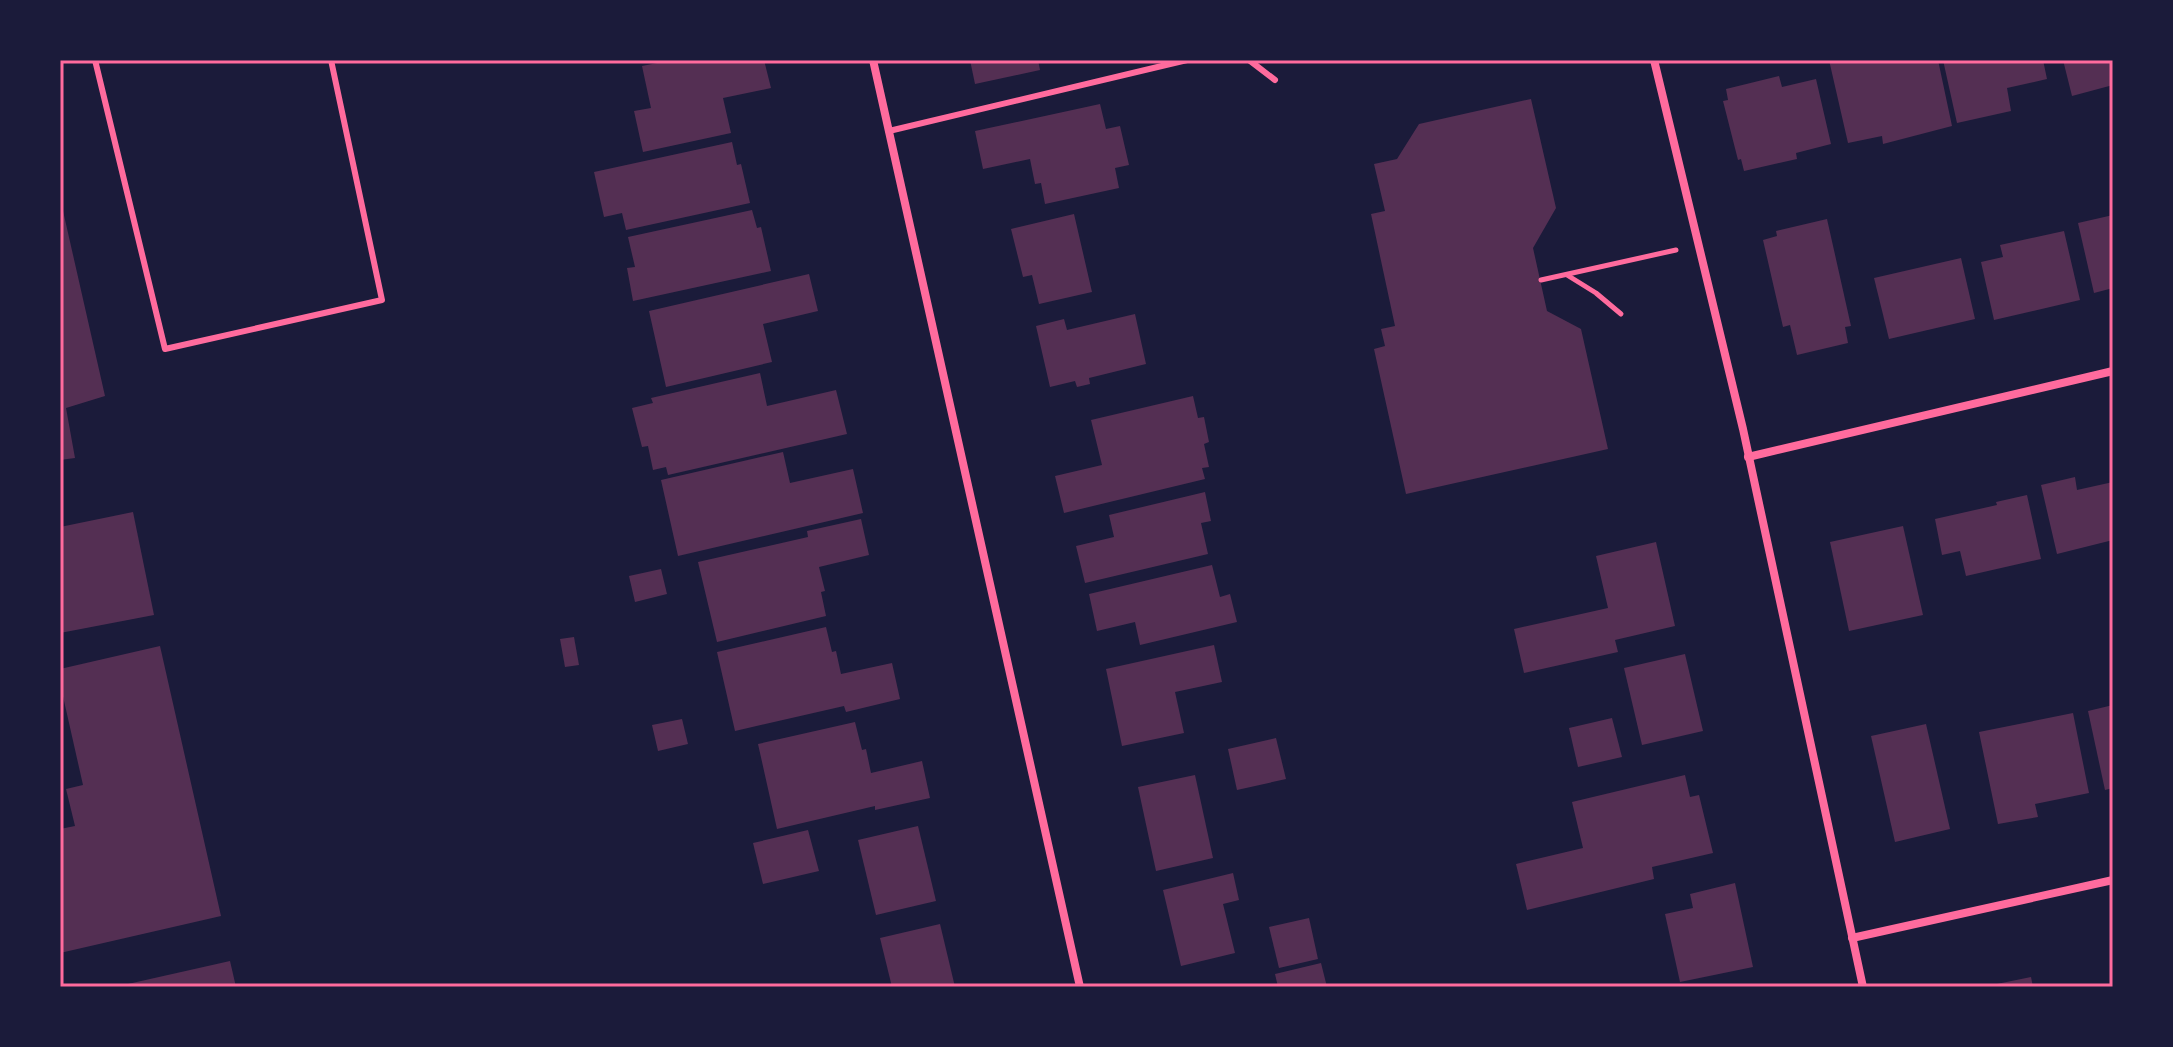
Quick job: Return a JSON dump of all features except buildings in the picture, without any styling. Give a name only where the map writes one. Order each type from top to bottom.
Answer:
[{"type":"street","points":[[873,60],[1080,987]]},
{"type":"street","points":[[1654,60],[1700,244],[1863,987]]},
{"type":"street","points":[[1748,457],[2113,371]]},
{"type":"street","points":[[1852,938],[2113,880]]},
{"type":"lane","points":[[95,60],[165,349],[382,300],[331,60]]},
{"type":"lane","points":[[889,131],[1187,60]]},
{"type":"lane","points":[[1249,60],[1275,80]]},
{"type":"path","points":[[1541,280],[1700,244]]},
{"type":"path","points":[[1566,275],[1596,293],[1621,314]]}]
